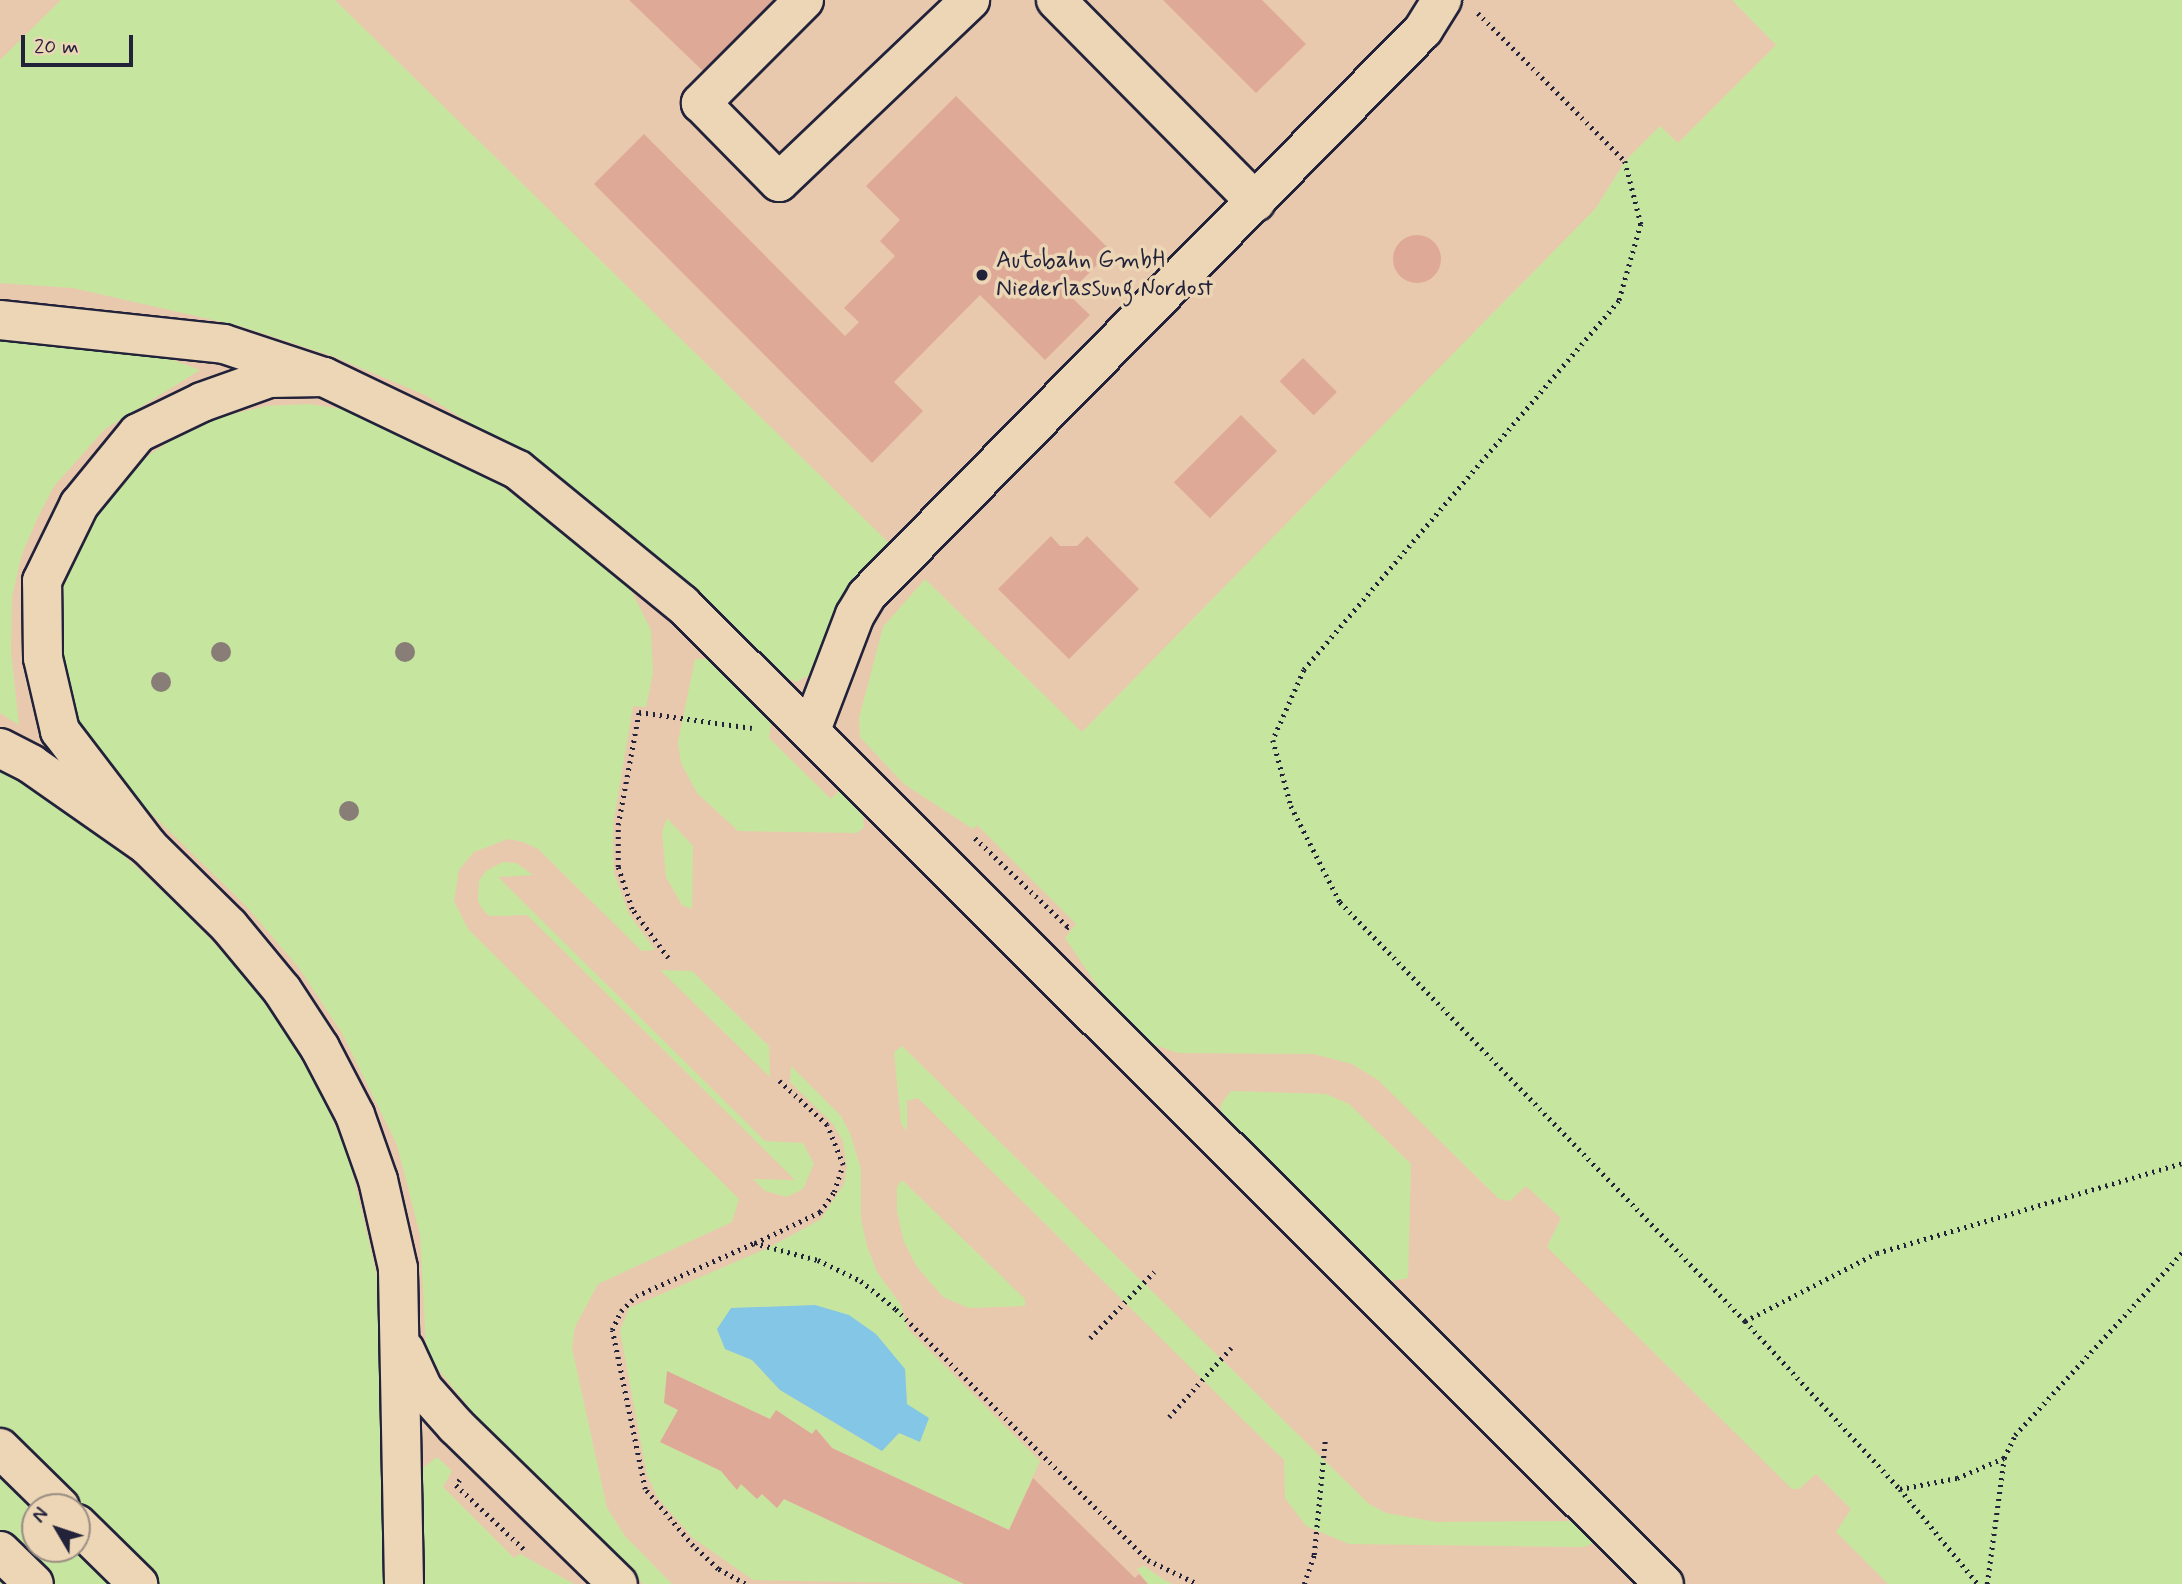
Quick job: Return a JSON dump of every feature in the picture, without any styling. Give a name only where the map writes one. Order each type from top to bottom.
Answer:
[{"type":"main road","points":[[804,0],[701,103],[779,182],[970,0]]},
{"type":"main road","points":[[1056,0],[1255,202]]},
{"type":"main road","points":[[811,730],[855,615],[867,595],[1423,30],[1458,4]]},
{"type":"main road","points":[[0,320],[224,344],[324,377],[517,470],[682,604],[1664,1584]]},
{"type":"main road","points":[[324,377],[268,378],[202,402],[138,433],[79,505],[42,581],[43,658],[60,731],[148,846],[229,926],[282,990],[320,1048],[349,1104],[379,1180],[398,1268],[403,1345],[404,1584]]},
{"type":"main road","points":[[0,748],[31,764],[148,846]]},
{"type":"main road","points":[[403,1345],[423,1389],[448,1417],[618,1584]]},
{"type":"main road","points":[[0,1448],[46,1493]]},
{"type":"main road","points":[[91,1538],[138,1584]]},
{"type":"main road","points":[[0,1550],[34,1584]]},
{"type":"path","points":[[1458,4],[1625,161],[1641,225],[1619,301],[1304,670],[1273,740],[1291,806],[1340,902],[1745,1321],[1900,1489],[1978,1584]]},
{"type":"path","points":[[668,958],[632,909],[618,867],[618,825],[639,712],[682,718]]},
{"type":"path","points":[[968,834],[1068,927],[1036,960]]},
{"type":"path","points":[[744,1584],[718,1569],[693,1546],[645,1489],[612,1330],[621,1311],[636,1296],[820,1212],[834,1192],[843,1165],[827,1125],[778,1080]]},
{"type":"path","points":[[1745,1321],[1877,1253],[2182,1163]]},
{"type":"path","points":[[754,1243],[818,1260],[861,1281],[896,1309],[1148,1560],[1198,1584]]},
{"type":"path","points":[[1987,1584],[2004,1458],[2015,1435],[2182,1253]]},
{"type":"path","points":[[1090,1338],[1154,1272]]},
{"type":"path","points":[[1169,1417],[1231,1348]]},
{"type":"path","points":[[1304,1584],[1314,1555],[1325,1441]]},
{"type":"path","points":[[1900,1489],[1957,1478],[2004,1458]]},
{"type":"green space","points":[[61,0],[335,0],[891,545],[849,589],[834,614],[813,673],[796,682],[772,671],[641,544],[570,485],[425,395],[335,357],[240,326],[73,288],[0,283],[0,60]]},
{"type":"green space","points":[[1732,0],[2182,0],[2182,1584],[1888,1584],[1836,1532],[1851,1509],[1816,1474],[1799,1489],[1792,1489],[1547,1247],[1561,1218],[1526,1186],[1510,1201],[1499,1199],[1378,1080],[1352,1064],[1314,1054],[1178,1053],[1147,1042],[1111,1006],[1065,938],[1076,924],[977,825],[973,829],[904,784],[860,737],[859,718],[883,627],[925,579],[1082,732],[1596,208],[1625,161],[1660,126],[1678,143],[1776,45]]},
{"type":"green space","points":[[0,332],[157,354],[200,370],[105,429],[54,486],[38,517],[22,554],[12,597],[11,651],[19,725],[0,713]]},
{"type":"green space","points":[[309,404],[349,410],[479,468],[628,584],[651,630],[653,673],[646,707],[633,706],[613,825],[613,853],[614,873],[629,914],[655,950],[642,951],[538,849],[523,842],[508,839],[474,852],[459,870],[454,901],[468,929],[739,1199],[732,1222],[598,1284],[575,1327],[572,1348],[607,1508],[625,1536],[672,1584],[643,1584],[475,1415],[439,1370],[426,1346],[420,1235],[397,1145],[342,1033],[299,968],[246,906],[108,771],[86,743],[61,670],[62,590],[79,539],[104,498],[135,464],[175,438],[221,417],[266,406]]},
{"type":"green space","points":[[695,659],[708,659],[771,724],[769,738],[831,799],[839,791],[863,816],[864,827],[857,833],[738,831],[697,793],[681,763],[678,742]]},
{"type":"green space","points":[[0,765],[35,785],[115,847],[180,908],[239,969],[280,1024],[322,1095],[349,1159],[378,1280],[386,1584],[0,1584]]},
{"type":"green space","points":[[667,818],[693,846],[692,909],[682,905],[666,877],[662,832]]},
{"type":"green space","points":[[503,862],[516,863],[533,875],[498,877],[765,1141],[803,1143],[814,1164],[803,1189],[787,1197],[765,1191],[753,1179],[795,1180],[527,915],[489,916],[483,910],[478,901],[479,881],[486,871]]},
{"type":"green space","points":[[660,970],[692,971],[769,1046],[770,1077]]},
{"type":"green space","points":[[902,1046],[1369,1504],[1386,1513],[1437,1522],[1576,1521],[1594,1543],[1584,1547],[1349,1544],[1306,1526],[1285,1498],[1284,1460],[918,1098],[907,1101],[907,1131],[901,1124],[894,1052]]},
{"type":"green space","points":[[791,1066],[841,1116],[850,1133],[861,1169],[861,1219],[867,1246],[877,1272],[901,1305],[908,1329],[1040,1461],[1009,1530],[832,1448],[816,1429],[812,1434],[776,1411],[770,1419],[668,1372],[664,1403],[678,1410],[660,1442],[721,1471],[736,1489],[741,1484],[757,1499],[762,1494],[777,1508],[784,1499],[964,1584],[753,1580],[693,1538],[658,1498],[647,1475],[620,1331],[629,1308],[770,1247],[821,1219],[844,1184],[847,1167],[843,1141],[833,1124],[790,1082]],"holes":[[[731,1308],[905,1369],[907,1404],[919,1441],[899,1433],[882,1451],[780,1390],[752,1360],[726,1349],[717,1330]]]},
{"type":"green space","points":[[1231,1091],[1326,1094],[1349,1104],[1411,1164],[1408,1278],[1387,1282],[1221,1117],[1221,1104]]},
{"type":"green space","points":[[902,1180],[1025,1299],[1025,1306],[969,1308],[943,1297],[917,1267],[904,1242],[897,1211],[897,1187]]},
{"type":"green space","points":[[437,1457],[452,1471],[443,1487],[514,1558],[520,1554],[574,1584],[424,1584],[423,1468]]},
{"type":"green space","points":[[1144,1566],[1173,1584],[1148,1584],[1137,1569]]},
{"type":"water","points":[[815,1305],[849,1315],[876,1334],[905,1369],[907,1404],[929,1418],[920,1442],[899,1433],[882,1451],[780,1390],[752,1360],[725,1349],[717,1329],[731,1308]]},
{"type":"building","points":[[629,0],[776,0],[705,73]]},
{"type":"building","points":[[1163,0],[1262,0],[1306,44],[1256,93]]},
{"type":"building","name":"Autobahn GmbH Niederlassung Nordost","points":[[956,96],[1111,251],[1068,294],[1090,315],[1045,360],[980,295],[894,382],[923,411],[872,463],[594,184],[644,134],[845,336],[859,322],[844,308],[895,256],[880,241],[900,220],[866,186]]},
{"type":"building","points":[[1417,235],[1426,236],[1434,242],[1440,250],[1440,268],[1434,276],[1426,282],[1417,283],[1408,282],[1400,276],[1394,268],[1393,259],[1394,250],[1400,242],[1408,236]]},
{"type":"building","points":[[1303,358],[1337,392],[1314,415],[1280,381]]},
{"type":"building","points":[[1241,415],[1277,451],[1210,518],[1174,482]]},
{"type":"building","points":[[1051,536],[1060,546],[1077,546],[1087,536],[1139,589],[1069,659],[998,589]]},
{"type":"building","points":[[667,1371],[770,1419],[776,1410],[812,1434],[816,1429],[832,1448],[1009,1530],[1033,1478],[1135,1578],[1139,1574],[1148,1584],[964,1584],[784,1499],[777,1508],[762,1494],[757,1499],[741,1484],[737,1490],[721,1471],[660,1442],[678,1410],[664,1403]]},
{"type":"place","name":"Autobahn GmbH Niederlassung Nordost","points":[[982,275]]}]
